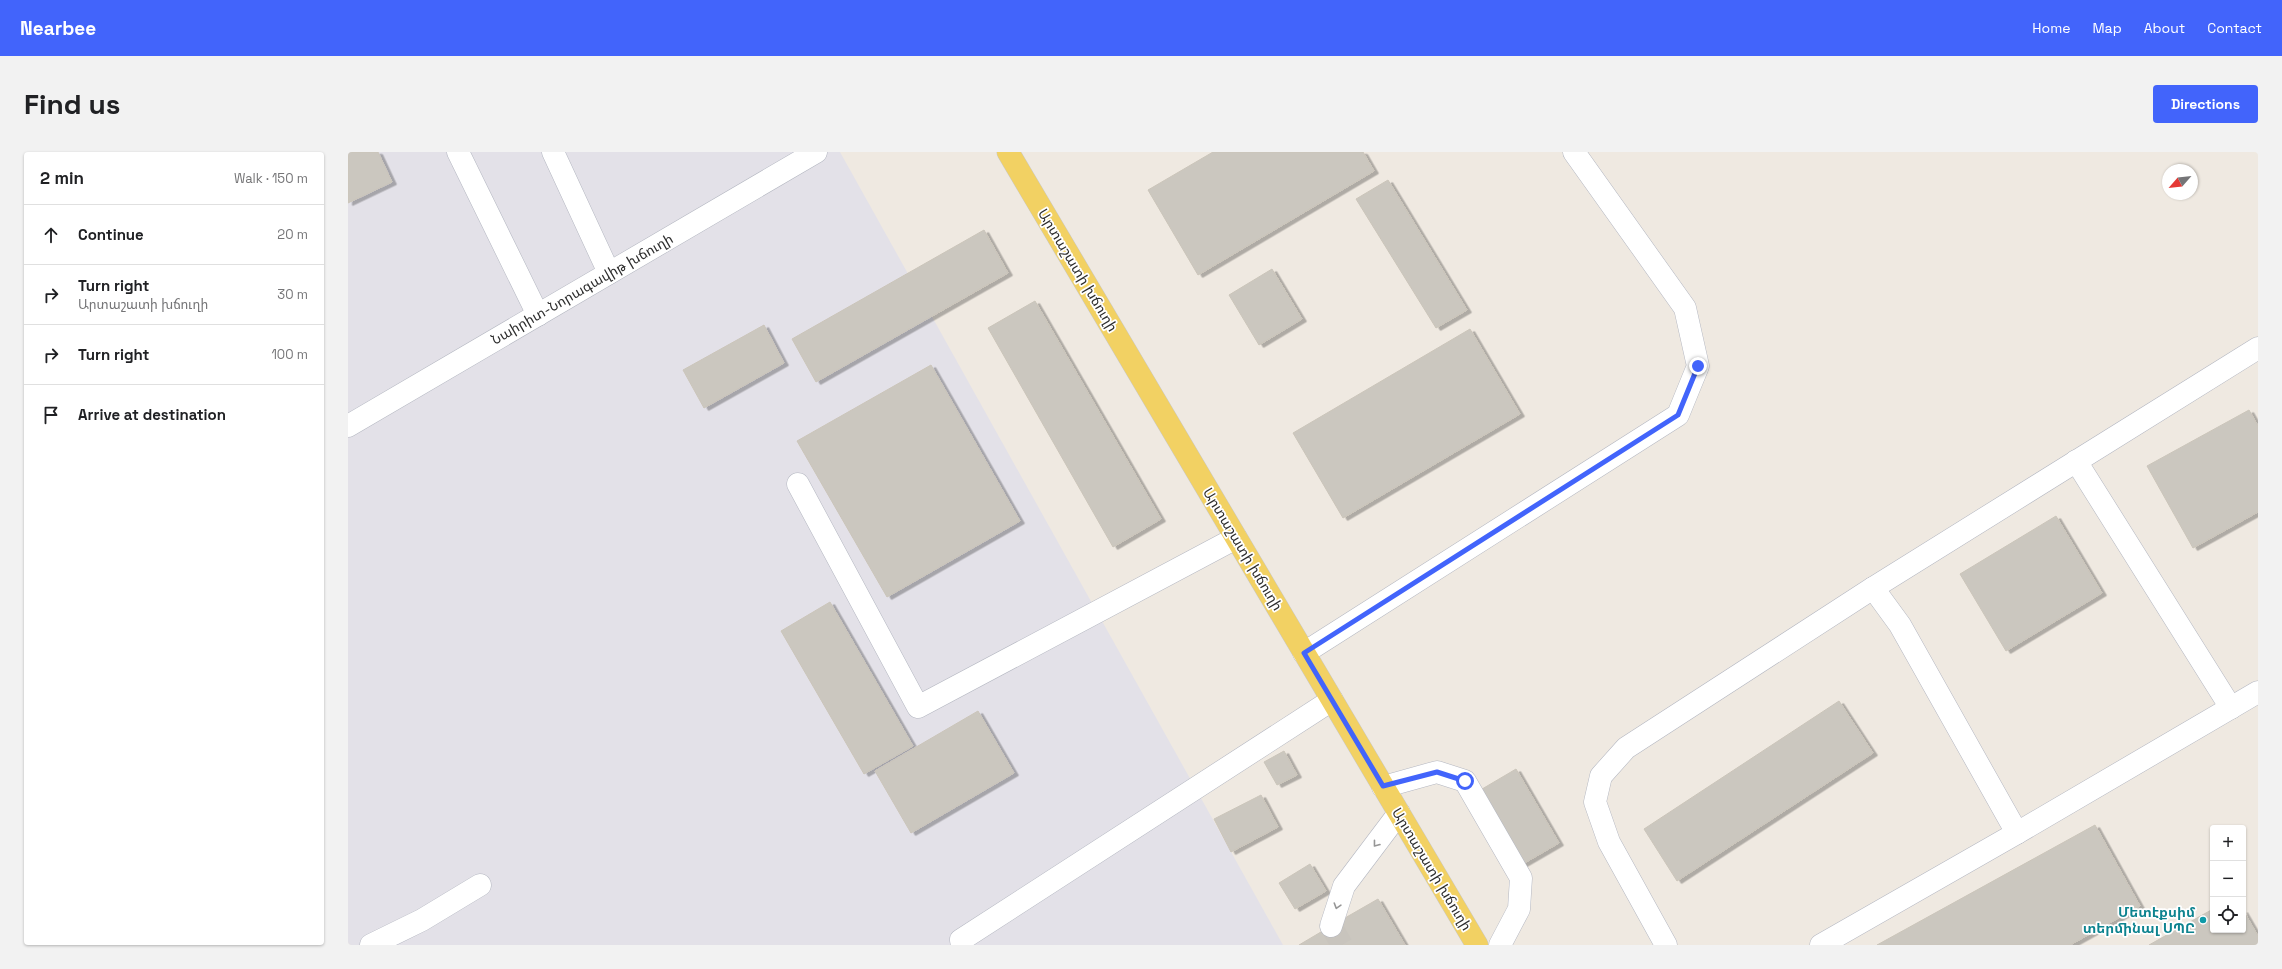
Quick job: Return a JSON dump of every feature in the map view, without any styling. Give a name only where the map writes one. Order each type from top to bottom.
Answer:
[{"type":"main road","name":"Արտաշատի խճուղի","points":[[1008,152],[1477,945]]},
{"type":"street","points":[[458,152],[538,314]]},
{"type":"street","points":[[553,152],[609,273]]},
{"type":"street","name":"Նաիրիտ-Նորագավիթ խճուղի","points":[[348,426],[816,152]]},
{"type":"street","points":[[1304,653],[1678,415],[1698,366],[1685,308],[1574,152]]},
{"type":"street","points":[[1666,945],[1609,842],[1595,802],[1601,776],[1626,748],[1873,588],[2258,348]]},
{"type":"street","points":[[2076,461],[2231,708]]},
{"type":"street","points":[[798,484],[918,707],[1236,538]]},
{"type":"street","points":[[1873,588],[1900,625],[2017,833]]},
{"type":"street","points":[[1821,945],[2017,833],[2258,692]]},
{"type":"street","points":[[962,945],[961,940],[1332,700]]},
{"type":"street","points":[[1383,786],[1437,772],[1465,781],[1521,878],[1519,909],[1500,945]]},
{"type":"street","points":[[1331,926],[1344,886],[1399,813]]},
{"type":"street","points":[[371,945],[422,920],[480,885]]},
{"type":"shaded area","points":[[348,152],[840,152],[1283,945],[348,945]]},
{"type":"building","points":[[348,152],[378,152],[392,182],[348,203]]},
{"type":"building","points":[[1213,152],[1363,152],[1374,171],[1198,275],[1148,190]]},
{"type":"building","points":[[1388,180],[1467,310],[1436,328],[1356,199]]},
{"type":"building","points":[[984,230],[1008,273],[816,382],[792,339]]},
{"type":"building","points":[[1272,269],[1302,319],[1259,345],[1229,295]]},
{"type":"building","points":[[1035,301],[1161,519],[1113,547],[988,328]]},
{"type":"building","points":[[764,325],[784,363],[704,408],[683,370]]},
{"type":"building","points":[[1470,329],[1520,414],[1343,518],[1293,433]]},
{"type":"building","points":[[931,365],[1020,521],[887,597],[797,441]]},
{"type":"building","points":[[2249,410],[2258,426],[2258,512],[2193,548],[2147,466]]},
{"type":"building","points":[[2056,516],[2102,593],[2006,651],[1960,574]]},
{"type":"building","points":[[830,602],[913,746],[864,774],[781,631]]},
{"type":"building","points":[[1839,701],[1873,753],[1677,881],[1644,829]]},
{"type":"building","points":[[978,711],[1014,773],[911,833],[875,771]]},
{"type":"building","points":[[1284,751],[1297,775],[1277,785],[1264,762]]},
{"type":"building","points":[[1516,769],[1559,843],[1521,865],[1477,792]]},
{"type":"building","points":[[1261,795],[1278,827],[1231,852],[1214,819]]},
{"type":"building","points":[[2095,825],[2140,906],[2070,945],[1877,945]]},
{"type":"building","points":[[1310,864],[1326,891],[1295,909],[1279,883]]},
{"type":"building","points":[[1378,899],[1405,945],[1299,945],[1331,926]]},
{"type":"building","name":"Մետէքսիմ տերմինալ ՍՊԸ","points":[[2210,911],[2210,933],[2246,933],[2246,915],[2258,936],[2258,945],[2149,945]]},
{"type":"tunnel","points":[[1331,926],[1342,945]]},
{"type":"place","name":"Մետէքսիմ տերմինալ ՍՊԸ","points":[[2203,920]]},
{"type":"route","points":[[1465,781],[1437,772],[1383,786],[1304,653],[1678,415],[1698,366]]}]
